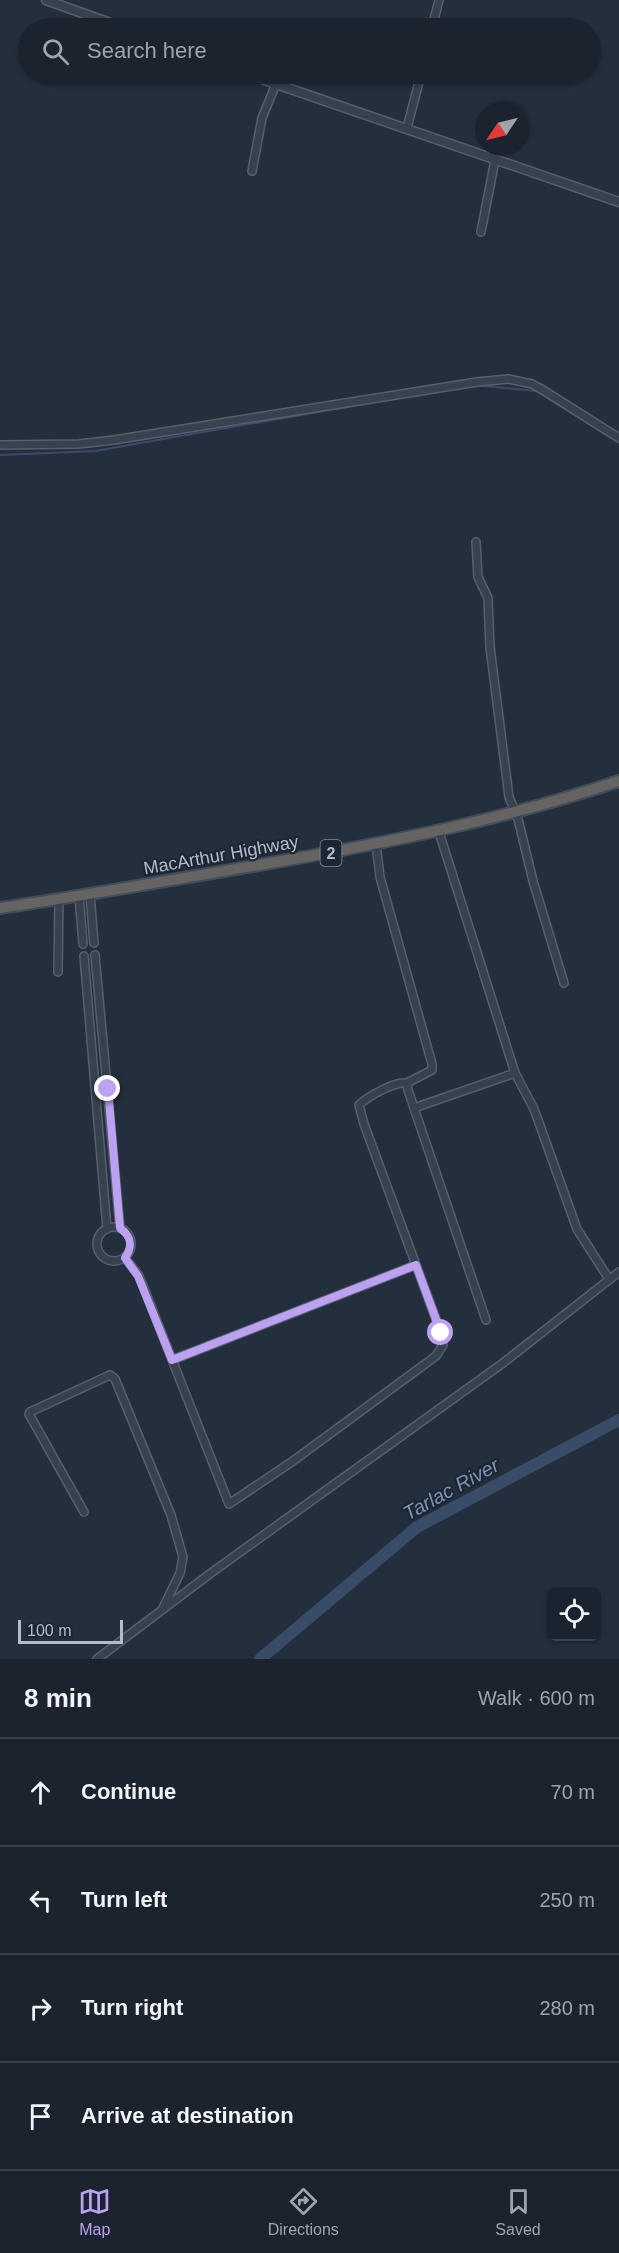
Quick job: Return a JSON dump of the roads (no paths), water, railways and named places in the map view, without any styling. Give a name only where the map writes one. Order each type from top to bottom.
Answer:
[{"type":"highway","name":"MacArthur Highway","points":[[0,908],[439,832],[514,814],[619,781]]},
{"type":"street","points":[[46,0],[96,18]]},
{"type":"street","points":[[434,18],[439,0]]},
{"type":"street","points":[[252,171],[262,118],[276,84],[619,202]]},
{"type":"street","points":[[407,128],[418,84]]},
{"type":"street","points":[[481,232],[495,160]]},
{"type":"street","points":[[0,445],[80,444],[114,440],[405,392],[508,379],[532,384],[564,401],[619,438]]},
{"type":"street","points":[[476,542],[478,579],[488,598],[495,692],[509,797],[514,814],[518,819],[533,881],[564,983]]},
{"type":"street","points":[[439,832],[515,1073],[534,1109],[577,1229],[609,1279]]},
{"type":"street","points":[[125,1258],[138,1276],[229,1504],[293,1461],[436,1356],[443,1345],[441,1333],[359,1105],[380,1091],[402,1082],[407,1083],[432,1070],[380,877],[376,844]]},
{"type":"street","points":[[90,894],[94,943]]},
{"type":"street","points":[[79,896],[83,944]]},
{"type":"street","points":[[58,972],[59,899]]},
{"type":"street","points":[[95,955],[120,1228]]},
{"type":"street","points":[[84,956],[107,1229]]},
{"type":"street","points":[[90,1028],[102,1025]]},
{"type":"street","points":[[414,1108],[515,1073]]},
{"type":"street","points":[[407,1083],[486,1320]]},
{"type":"street","points":[[95,1090],[108,1089]]},
{"type":"street","points":[[100,1155],[114,1154]]},
{"type":"street","points":[[111,1227],[120,1228],[128,1234],[131,1242],[130,1251],[125,1258],[109,1262],[101,1257],[96,1248],[97,1239],[102,1231],[111,1227]]},
{"type":"street","points":[[172,1360],[416,1265]]},
{"type":"street","points":[[97,1659],[503,1363],[619,1272]]},
{"type":"street","points":[[84,1512],[29,1414],[110,1375],[115,1379],[171,1515],[183,1557],[180,1573],[162,1610]]},
{"type":"waterway","points":[[474,385],[536,391],[619,443]]},
{"type":"waterway","points":[[0,455],[95,451],[421,394]]},
{"type":"waterway","name":"Tarlac River","points":[[260,1659],[417,1527],[619,1420]]}]
